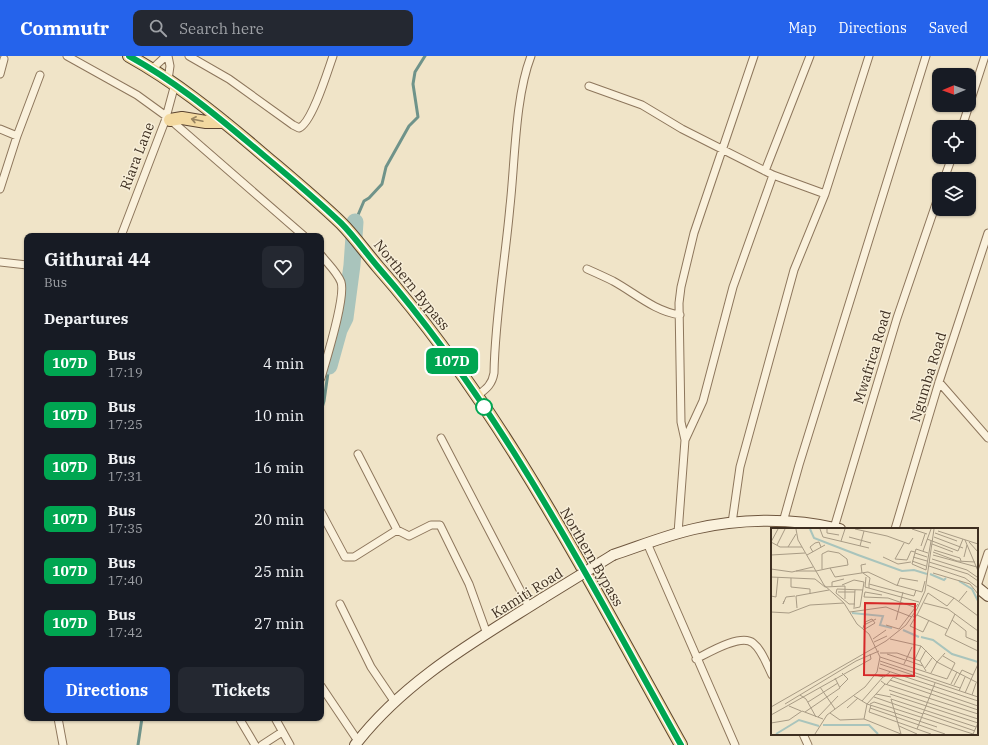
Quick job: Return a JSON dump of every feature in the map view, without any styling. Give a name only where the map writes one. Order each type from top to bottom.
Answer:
[{"type":"main road","name":"Northern Bypass","points":[[130,56],[172,82],[224,122],[342,224],[418,314],[477,396],[547,508],[681,745]]},
{"type":"main road","points":[[168,118],[182,118],[206,122],[224,122]]},
{"type":"main road","name":"Kamiti Road","points":[[357,743],[394,701],[434,668],[613,555],[678,533],[732,523],[783,522],[837,528]]},
{"type":"main road","points":[[978,587],[988,596]]},
{"type":"street","points":[[67,56],[137,95],[168,118],[301,233]]},
{"type":"street","points":[[152,70],[167,56]]},
{"type":"street","name":"Riara Lane","points":[[122,233],[168,118],[172,82],[167,56]]},
{"type":"street","points":[[189,56],[229,79],[292,125],[299,128],[303,125],[314,107],[333,56]]},
{"type":"street","points":[[477,396],[488,388],[493,380],[500,293],[506,246],[517,126],[523,88],[531,56]]},
{"type":"street","points":[[678,533],[685,440],[681,422],[681,287],[694,233],[724,149],[754,56]]},
{"type":"street","points":[[765,170],[810,56]]},
{"type":"street","points":[[732,523],[740,467],[794,270],[825,194],[869,56]]},
{"type":"street","points":[[783,522],[805,444],[926,56]]},
{"type":"street","points":[[964,120],[985,56]]},
{"type":"street","points":[[0,74],[4,59]]},
{"type":"street","points":[[0,189],[17,136],[40,75]]},
{"type":"street","points":[[589,86],[642,105],[682,129],[773,175],[825,194]]},
{"type":"street","points":[[0,129],[17,136]]},
{"type":"street","points":[[685,440],[703,400],[733,287],[773,175]]},
{"type":"street","name":"Mwafrica Road","points":[[837,528],[897,318],[932,216]]},
{"type":"street","name":"Ngumba Road","points":[[895,528],[939,382],[988,233]]},
{"type":"street","points":[[324,259],[342,284],[336,321],[324,367]]},
{"type":"street","points":[[0,262],[24,265]]},
{"type":"street","points":[[587,269],[614,281],[654,307],[668,313],[680,315]]},
{"type":"street","points":[[939,382],[988,438]]},
{"type":"street","points":[[441,438],[529,607]]},
{"type":"street","points":[[358,454],[397,530],[410,536],[431,525],[440,525],[469,584],[487,634]]},
{"type":"street","points":[[324,517],[346,557],[354,557],[397,530]]},
{"type":"street","points":[[647,543],[696,659],[735,745]]},
{"type":"street","points":[[978,583],[988,553]]},
{"type":"street","points":[[340,604],[371,667],[394,701]]},
{"type":"street","points":[[696,659],[725,645],[746,639],[753,642],[759,650],[771,673]]},
{"type":"street","points":[[324,691],[357,743]]},
{"type":"street","points":[[59,721],[63,745]]},
{"type":"street","points":[[241,721],[255,745]]},
{"type":"street","points":[[276,721],[290,745]]},
{"type":"street","points":[[262,745],[282,732]]},
{"type":"street","points":[[803,735],[808,745]]},
{"type":"waterway","points":[[355,222],[364,201],[369,198],[382,184],[386,167],[409,126],[418,117],[413,84],[415,72],[425,56]]},
{"type":"waterway","points":[[329,366],[339,330],[345,318],[352,265],[355,222]]},
{"type":"waterway","points":[[324,401],[329,366]]},
{"type":"waterway","points":[[138,745],[142,721]]},
{"type":"bus line","name":"107D","points":[[129,56],[175,84],[281,170],[342,224],[413,308],[441,344],[512,450],[547,508],[681,745]]}]
